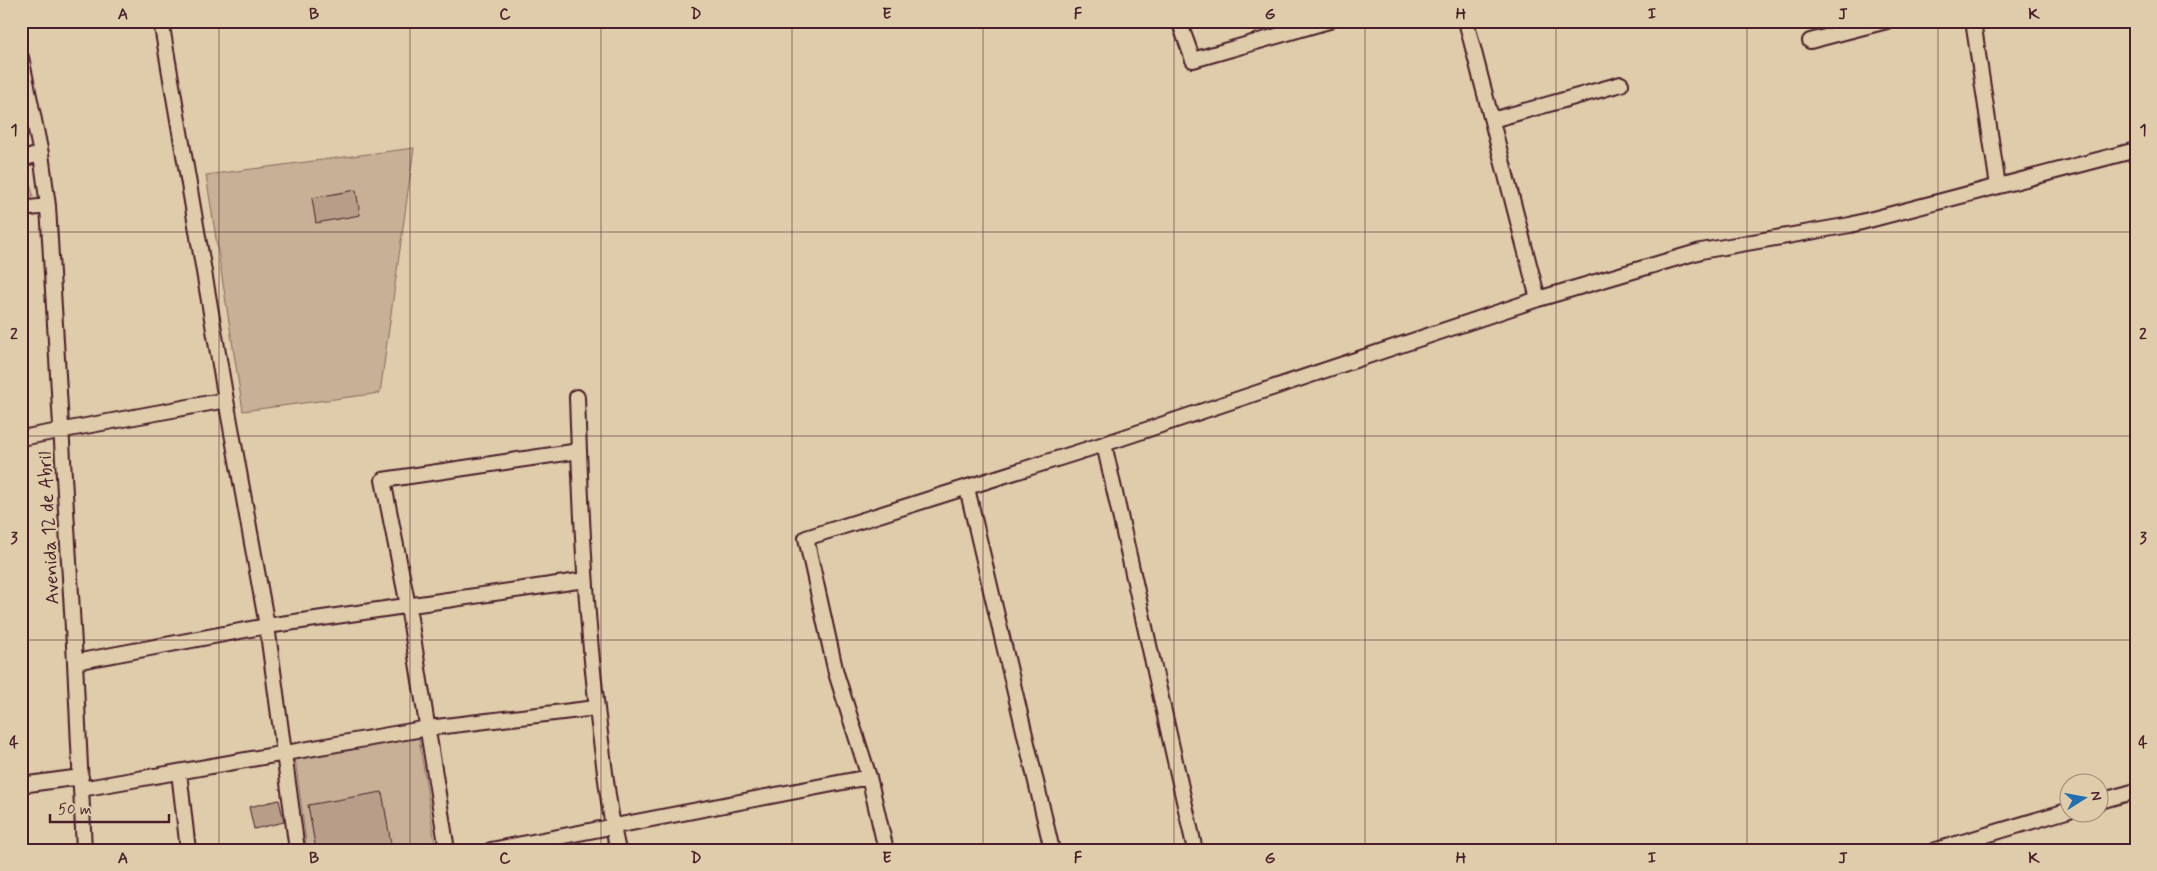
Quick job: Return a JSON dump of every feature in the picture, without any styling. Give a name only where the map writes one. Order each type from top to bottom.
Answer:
[{"type":"street","points":[[161,21],[267,626],[297,850]]},
{"type":"street","points":[[1179,21],[1193,60],[1329,21]]},
{"type":"street","points":[[1466,21],[1538,299]]},
{"type":"street","points":[[1810,41],[1887,21]]},
{"type":"street","points":[[1973,21],[1998,186]]},
{"type":"street","name":"Avenida 12 de Abril","points":[[21,57],[41,154],[48,206],[75,662],[84,850]]},
{"type":"street","points":[[1492,120],[1621,84]]},
{"type":"street","points":[[886,850],[869,777],[836,673],[806,538],[1104,444],[1538,299],[1702,251],[1850,225],[2136,150]]},
{"type":"street","points":[[21,158],[41,154]]},
{"type":"street","points":[[21,209],[48,206]]},
{"type":"street","points":[[577,397],[585,580],[596,708],[612,826],[618,850]]},
{"type":"street","points":[[21,438],[226,400]]},
{"type":"street","points":[[1104,444],[1195,850]]},
{"type":"street","points":[[447,850],[408,606],[384,480],[579,451]]},
{"type":"street","points":[[967,488],[1052,850]]},
{"type":"street","points":[[75,662],[267,626],[585,580]]},
{"type":"street","points":[[21,785],[81,783],[179,772],[428,728],[596,708]]},
{"type":"street","points":[[179,772],[188,850]]},
{"type":"street","points":[[491,850],[869,777]]},
{"type":"street","points":[[2110,798],[2136,790]]},
{"type":"street","points":[[1936,850],[2060,813]]},
{"type":"shaded area","points":[[414,148],[380,393],[243,411],[206,175]]},
{"type":"shaded area","points":[[21,167],[27,168],[33,196],[28,201],[21,202]]},
{"type":"shaded area","points":[[419,738],[436,850],[307,850],[295,758]]},
{"type":"building","points":[[356,190],[360,215],[316,223],[312,198]]},
{"type":"building","points":[[382,792],[392,850],[316,850],[308,805]]},
{"type":"building","points":[[279,800],[284,822],[254,829],[249,807]]}]
